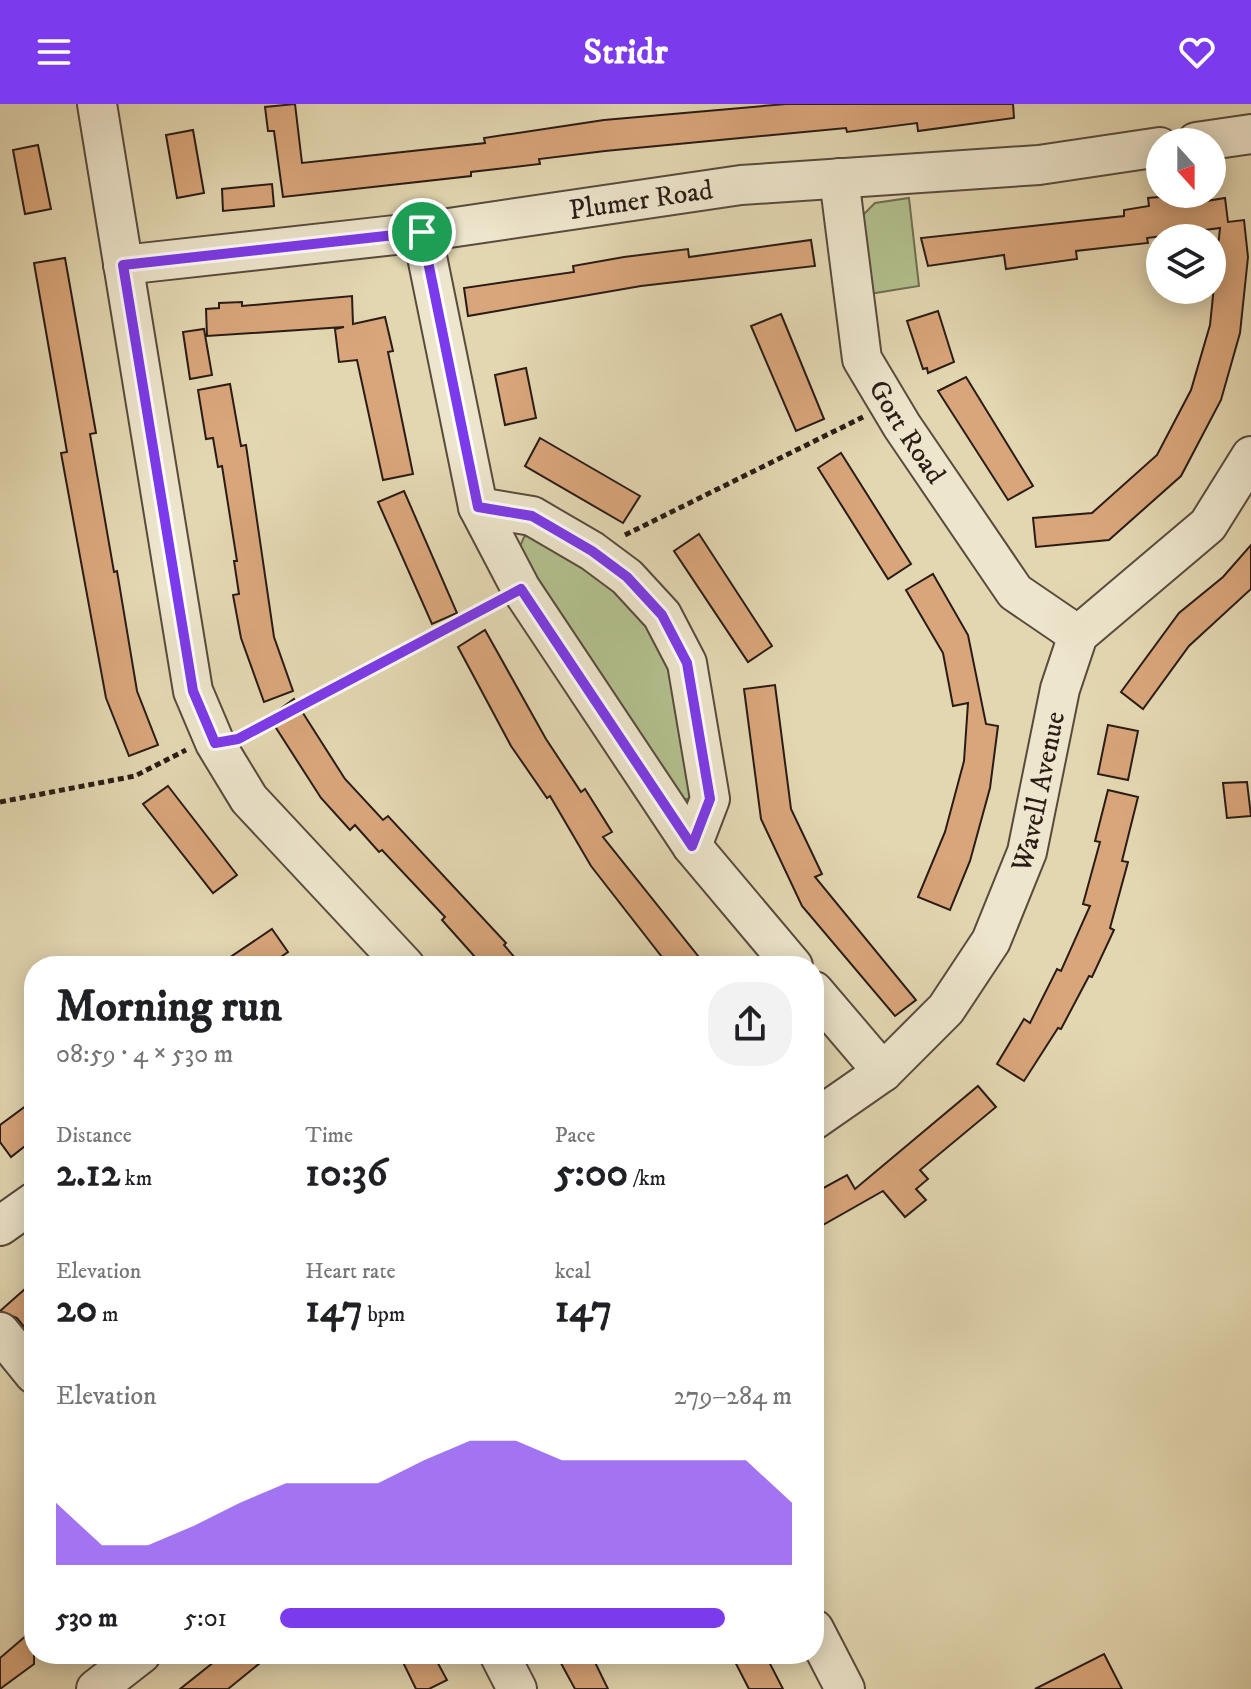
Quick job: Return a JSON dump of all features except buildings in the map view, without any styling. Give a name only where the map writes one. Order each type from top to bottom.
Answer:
[{"type":"street","points":[[97,104],[193,691],[215,743],[249,799],[386,956]]},
{"type":"street","points":[[1226,138],[1251,134]]},
{"type":"street","name":"Plumer Road","points":[[123,265],[422,232],[741,185],[1039,165],[1146,149]]},
{"type":"street","name":"Gort Road","points":[[839,178],[862,359],[1015,592],[1078,635]]},
{"type":"street","points":[[422,232],[478,507],[521,589],[692,846],[785,956]]},
{"type":"street","points":[[1078,635],[1208,525],[1251,456]]},
{"type":"street","points":[[478,507],[532,516],[592,551],[627,577],[662,615],[687,663],[710,799],[692,846]]},
{"type":"street","name":"Wavell Avenue","points":[[824,1113],[883,1072],[946,1009],[991,941],[1027,852],[1060,689],[1078,635]]},
{"type":"street","points":[[824,1003],[883,1072]]},
{"type":"street","points":[[0,1226],[24,1209]]},
{"type":"street","points":[[0,1332],[24,1362]]},
{"type":"street","points":[[824,1648],[845,1689]]},
{"type":"street","points":[[96,1689],[128,1664]]},
{"type":"street","points":[[504,1664],[517,1689]]},
{"type":"path","points":[[592,551],[889,404]]},
{"type":"path","points":[[0,802],[135,776],[187,749],[238,739],[521,589]]},
{"type":"green space","points":[[909,198],[919,286],[863,295],[861,217],[875,203]]},
{"type":"green space","points":[[535,532],[624,589],[678,667],[698,774],[690,798],[683,800],[518,551],[524,537]]},
{"type":"route","points":[[422,232],[478,507],[532,516],[592,551],[627,577],[662,615],[687,663],[710,799],[692,846],[521,589],[238,739],[215,743],[193,691],[123,265],[422,232]]}]
